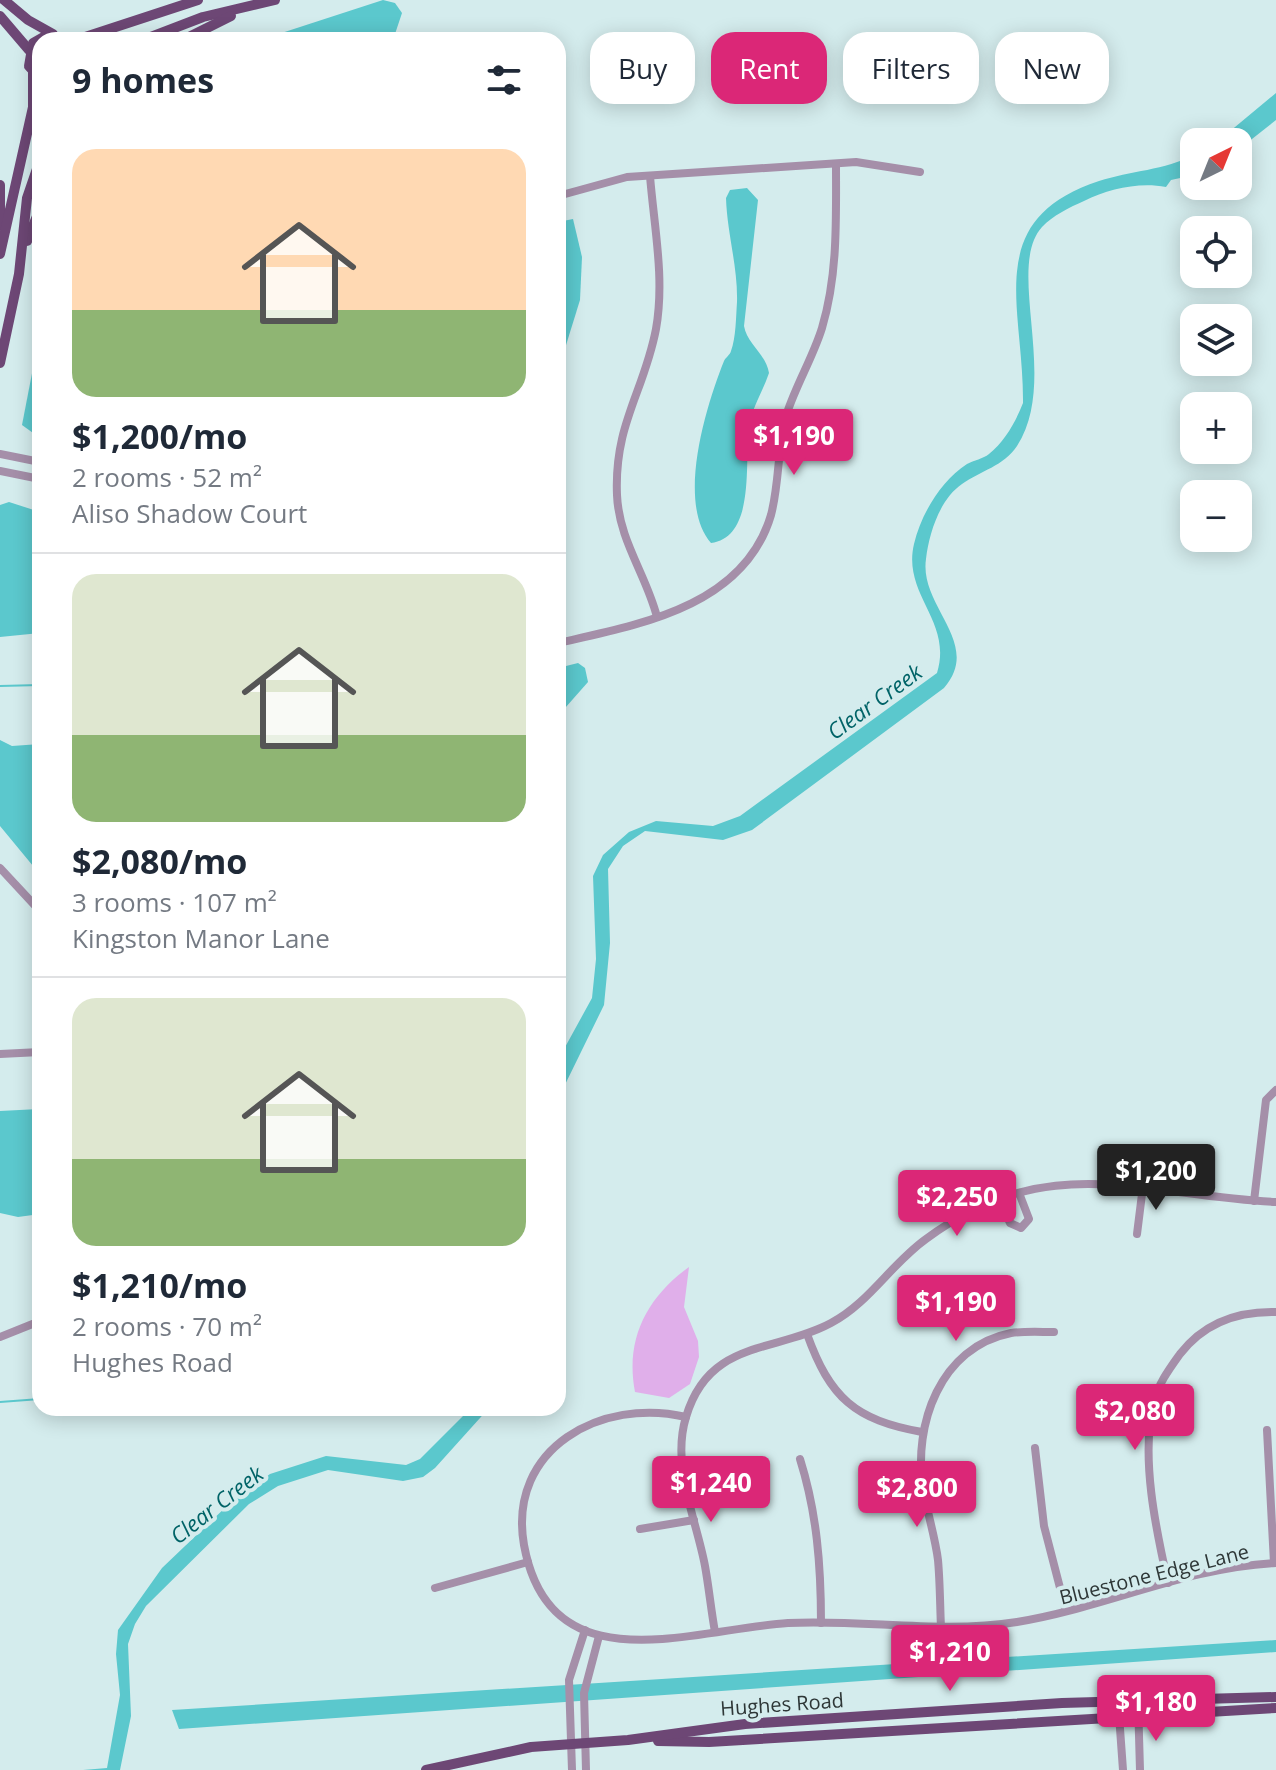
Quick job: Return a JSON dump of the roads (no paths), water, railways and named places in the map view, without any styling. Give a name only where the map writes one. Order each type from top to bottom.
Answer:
[{"type":"main road","points":[[4,0],[28,20],[49,32]]},
{"type":"main road","points":[[100,32],[198,0]]},
{"type":"main road","points":[[201,32],[275,0]]},
{"type":"main road","points":[[164,32],[203,17],[263,4]]},
{"type":"main road","points":[[0,16],[29,50],[32,61]]},
{"type":"main road","points":[[29,50],[32,46]]},
{"type":"main road","points":[[0,254],[32,111]]},
{"type":"main road","points":[[19,274],[27,198],[32,183]]},
{"type":"main road","points":[[0,185],[0,226]]},
{"type":"main road","points":[[0,363],[19,274],[32,234]]},
{"type":"main road","name":"Hughes Road","points":[[426,1770],[531,1747],[628,1740],[745,1724],[1118,1701],[1276,1697]]},
{"type":"main road","name":"Hughes Road","points":[[628,1740],[709,1742],[1276,1708]]},
{"type":"street","points":[[566,194],[612,180],[836,164],[872,162],[920,172]]},
{"type":"street","points":[[566,641],[682,610],[718,589],[749,557],[766,528],[777,484],[784,423],[818,342],[832,287],[836,164]]},
{"type":"street","points":[[650,176],[659,303],[652,346],[621,432],[617,498],[627,546],[657,617]]},
{"type":"street","points":[[0,454],[32,460]]},
{"type":"street","points":[[0,471],[32,477]]},
{"type":"street","points":[[0,868],[32,902]]},
{"type":"street","points":[[0,1054],[32,1052]]},
{"type":"street","points":[[1254,1201],[1266,1100],[1275,1091]]},
{"type":"street","points":[[715,1632],[681,1450],[686,1417],[697,1391],[730,1358],[763,1343],[807,1334],[851,1310],[926,1238],[966,1214],[1019,1193],[1070,1182],[1143,1186],[1276,1202]]},
{"type":"street","points":[[1137,1234],[1143,1186]]},
{"type":"street","points":[[1000,1201],[1010,1223],[1021,1228],[1029,1219],[1019,1193]]},
{"type":"street","points":[[1168,1583],[1153,1510],[1150,1461],[1154,1402],[1166,1372],[1193,1338],[1224,1319],[1256,1311],[1276,1312]]},
{"type":"street","points":[[0,1337],[32,1324]]},
{"type":"street","points":[[941,1628],[938,1561],[923,1487],[922,1432],[932,1398],[968,1354],[1011,1333],[1054,1332]]},
{"type":"street","points":[[807,1334],[819,1366],[833,1388],[856,1409],[886,1425],[922,1432]]},
{"type":"street","name":"Bluestone Edge Lane","points":[[686,1417],[648,1411],[612,1415],[584,1426],[559,1442],[540,1466],[527,1495],[522,1534],[528,1562],[550,1602],[585,1630],[599,1636],[645,1642],[754,1625],[821,1623],[970,1628],[1066,1611],[1168,1583],[1275,1563]]},
{"type":"street","points":[[1267,1430],[1275,1563]]},
{"type":"street","points":[[1035,1448],[1044,1526],[1066,1611]]},
{"type":"street","points":[[800,1459],[811,1493],[818,1536],[821,1623]]},
{"type":"street","points":[[640,1529],[694,1520]]},
{"type":"street","points":[[435,1588],[528,1562]]},
{"type":"street","points":[[572,1770],[569,1680],[585,1630]]},
{"type":"street","points":[[586,1770],[584,1693],[599,1636]]},
{"type":"street","points":[[1118,1701],[1123,1770]]},
{"type":"street","points":[[1138,1701],[1140,1770]]},
{"type":"water","points":[[383,0],[395,3],[402,13],[396,32],[285,32]]},
{"type":"water","points":[[1276,93],[1276,120],[1252,139],[1252,128],[1234,128]]},
{"type":"water","points":[[1180,160],[1180,178],[1171,180],[1166,187],[1134,186],[1094,197],[1051,219],[1042,227],[1032,245],[1029,297],[1034,390],[1029,419],[1012,453],[962,484],[948,498],[933,528],[926,559],[926,576],[931,593],[954,640],[957,656],[954,672],[944,688],[752,830],[723,840],[645,831],[623,846],[608,869],[610,943],[604,1005],[566,1083],[566,1045],[592,998],[596,959],[593,876],[603,855],[629,832],[656,821],[713,826],[740,816],[937,673],[940,655],[938,638],[915,578],[912,562],[914,544],[927,510],[941,489],[967,464],[995,449],[1023,403],[1016,300],[1017,270],[1023,243],[1037,218],[1062,198],[1099,181]]},
{"type":"water","points":[[747,188],[758,200],[744,326],[769,373],[749,426],[742,512],[736,527],[726,538],[711,543],[701,526],[695,480],[709,403],[724,361],[733,346],[735,333],[737,289],[726,198],[730,190]]},
{"type":"water","points":[[573,219],[582,257],[580,300],[566,345],[566,220]]},
{"type":"water","points":[[32,373],[32,432],[22,425]]},
{"type":"water","points":[[9,502],[32,509],[32,634],[0,637],[0,505]]},
{"type":"water","points":[[578,663],[585,668],[588,682],[566,707],[566,666]]},
{"type":"water","points":[[0,740],[12,746],[32,745],[32,865],[0,826]]},
{"type":"water","points":[[32,1109],[32,1215],[18,1217],[0,1213],[0,1111]]},
{"type":"water","points":[[463,1416],[482,1416],[423,1477],[403,1481],[328,1470],[278,1486],[249,1504],[146,1606],[128,1644],[131,1716],[120,1770],[83,1770],[107,1768],[120,1695],[116,1654],[118,1630],[162,1568],[229,1504],[270,1474],[326,1456],[406,1465],[420,1459]]},
{"type":"water","points":[[1276,1640],[1276,1652],[179,1729],[172,1710]]},
{"type":"waterway","points":[[0,686],[32,685]]},
{"type":"waterway","points":[[0,1402],[32,1400]]},
{"type":"water label","name":"Clear Creek","points":[[874,701]]},
{"type":"water label","name":"Clear Creek","points":[[216,1504]]}]
